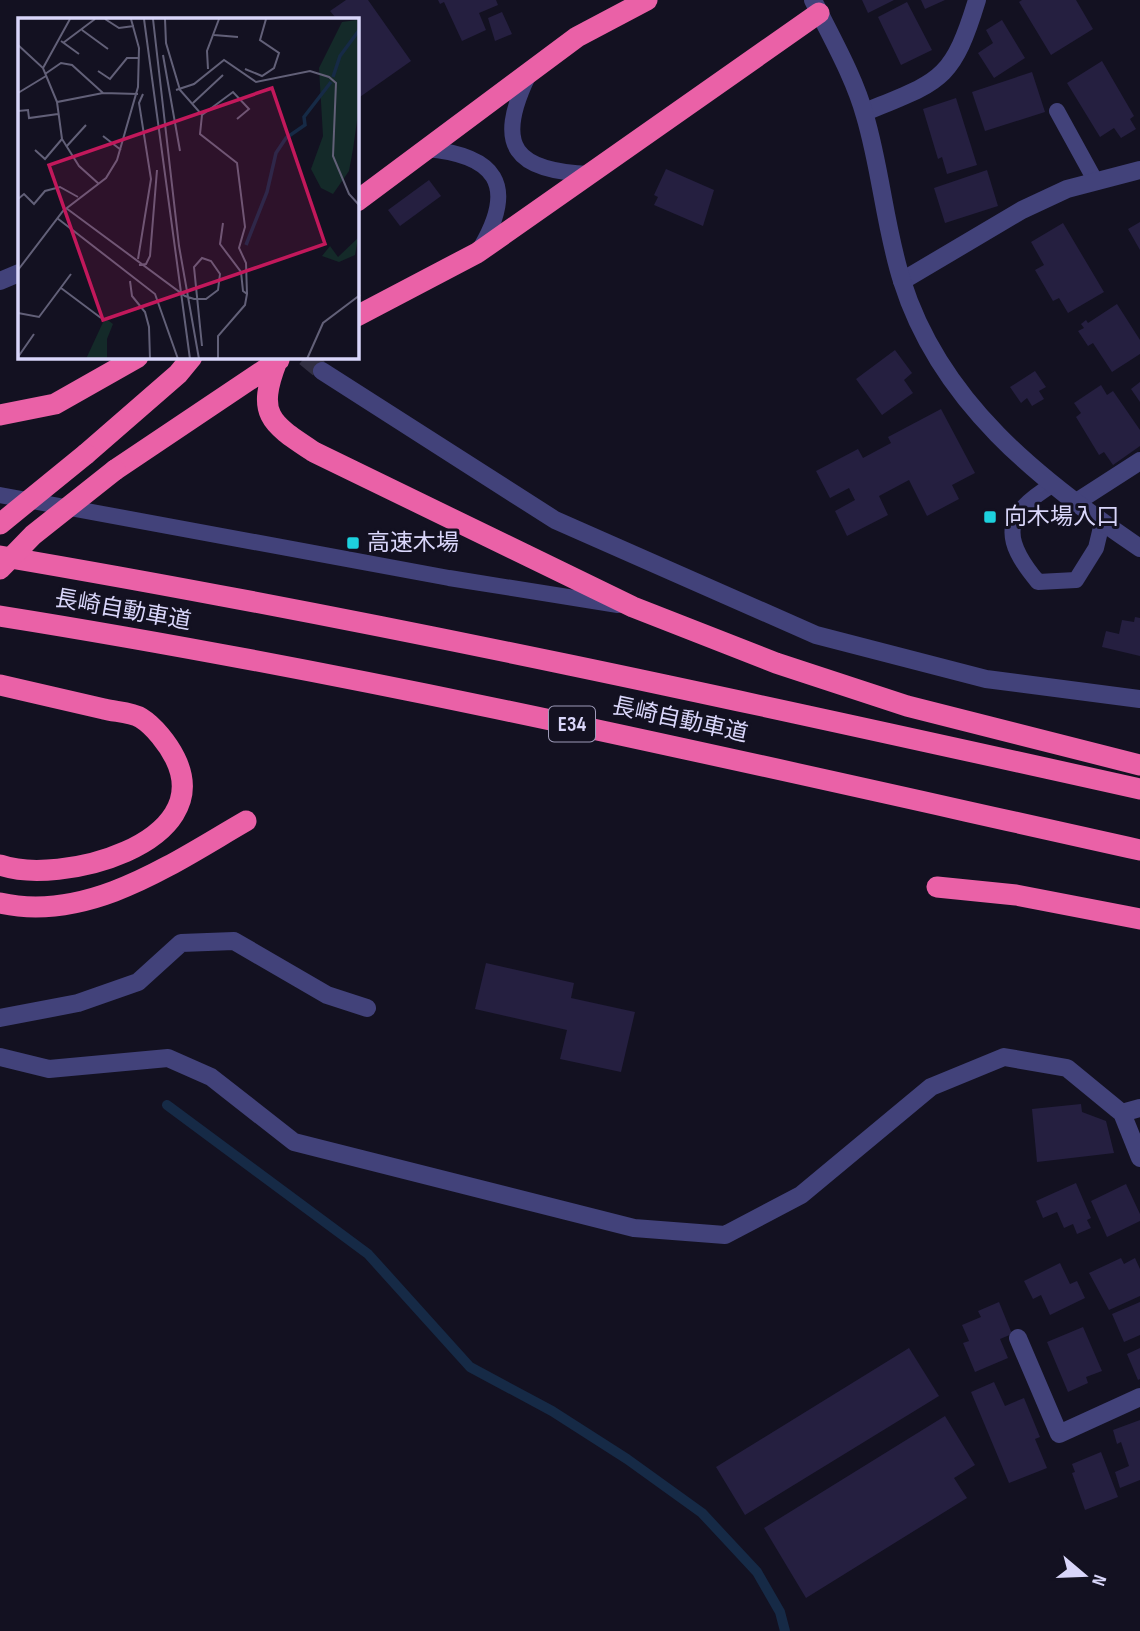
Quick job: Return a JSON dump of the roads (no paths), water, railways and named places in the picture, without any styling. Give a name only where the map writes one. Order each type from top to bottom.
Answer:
[{"type":"highway","points":[[359,199],[578,37],[647,0]]},
{"type":"highway","points":[[359,315],[477,253],[590,174],[816,6]]},
{"type":"highway","points":[[0,415],[55,404],[134,359]]},
{"type":"highway","points":[[0,524],[86,454],[178,374],[190,359]]},
{"type":"highway","points":[[0,569],[33,536],[115,470],[280,359]]},
{"type":"highway","points":[[280,359],[266,389],[268,413],[284,433],[314,452],[633,607],[776,663],[907,706],[1140,765]]},
{"type":"highway","name":"長崎自動車道","points":[[0,556],[130,578],[740,701],[1140,789]]},
{"type":"highway","name":"長崎自動車道","points":[[0,616],[344,677],[657,742],[1140,850]]},
{"type":"highway","points":[[0,685],[140,718],[169,746],[179,767],[184,790],[178,811],[166,826],[147,841],[110,857],[74,868],[41,871],[0,865]]},
{"type":"highway","points":[[0,903],[44,906],[79,903],[162,869],[246,821]]},
{"type":"highway","points":[[937,887],[1016,895],[1140,919]]},
{"type":"street","points":[[864,113],[931,85],[957,58],[977,0]]},
{"type":"street","points":[[816,6],[864,113],[902,281],[926,340],[964,400],[1016,456],[1052,485],[1078,501],[1102,523],[1140,548]]},
{"type":"street","points":[[902,281],[1022,210],[1068,189],[1140,170]]},
{"type":"street","points":[[0,281],[18,274]]},
{"type":"street","points":[[322,371],[555,520],[816,635],[986,679],[1140,699]]},
{"type":"street","points":[[1078,501],[1140,461]]},
{"type":"street","points":[[0,1018],[78,1003],[138,982],[181,943],[234,941],[327,995],[367,1009]]},
{"type":"street","points":[[0,1057],[49,1069],[167,1058],[211,1077],[294,1142],[634,1228],[725,1235],[801,1195],[931,1087],[1004,1057],[1067,1068],[1123,1114],[1140,1158]]},
{"type":"street","points":[[1123,1114],[1140,1108]]},
{"type":"street","points":[[1018,1338],[1059,1434],[1140,1397]]},
{"type":"lane","points":[[531,71],[516,102],[512,120],[512,136],[519,151],[529,162],[543,169],[590,174]]},
{"type":"lane","points":[[1057,111],[1096,182]]},
{"type":"lane","points":[[426,149],[451,151],[470,158],[485,166],[497,182],[499,201],[496,220],[477,253]]},
{"type":"lane","points":[[1052,485],[1022,506],[1012,523],[1012,539],[1024,565],[1038,582],[1076,580],[1096,548],[1102,523]]},
{"type":"lane","points":[[0,495],[449,578],[633,607]]},
{"type":"waterway","points":[[167,1105],[368,1254],[470,1367],[552,1411],[627,1459],[702,1513],[757,1572],[780,1612],[785,1631]]},
{"type":"tunnel","points":[[307,359],[322,371]]},
{"type":"place","name":"向木場入口","points":[[990,517]]},
{"type":"place","name":"高速木場","points":[[353,543]]}]
